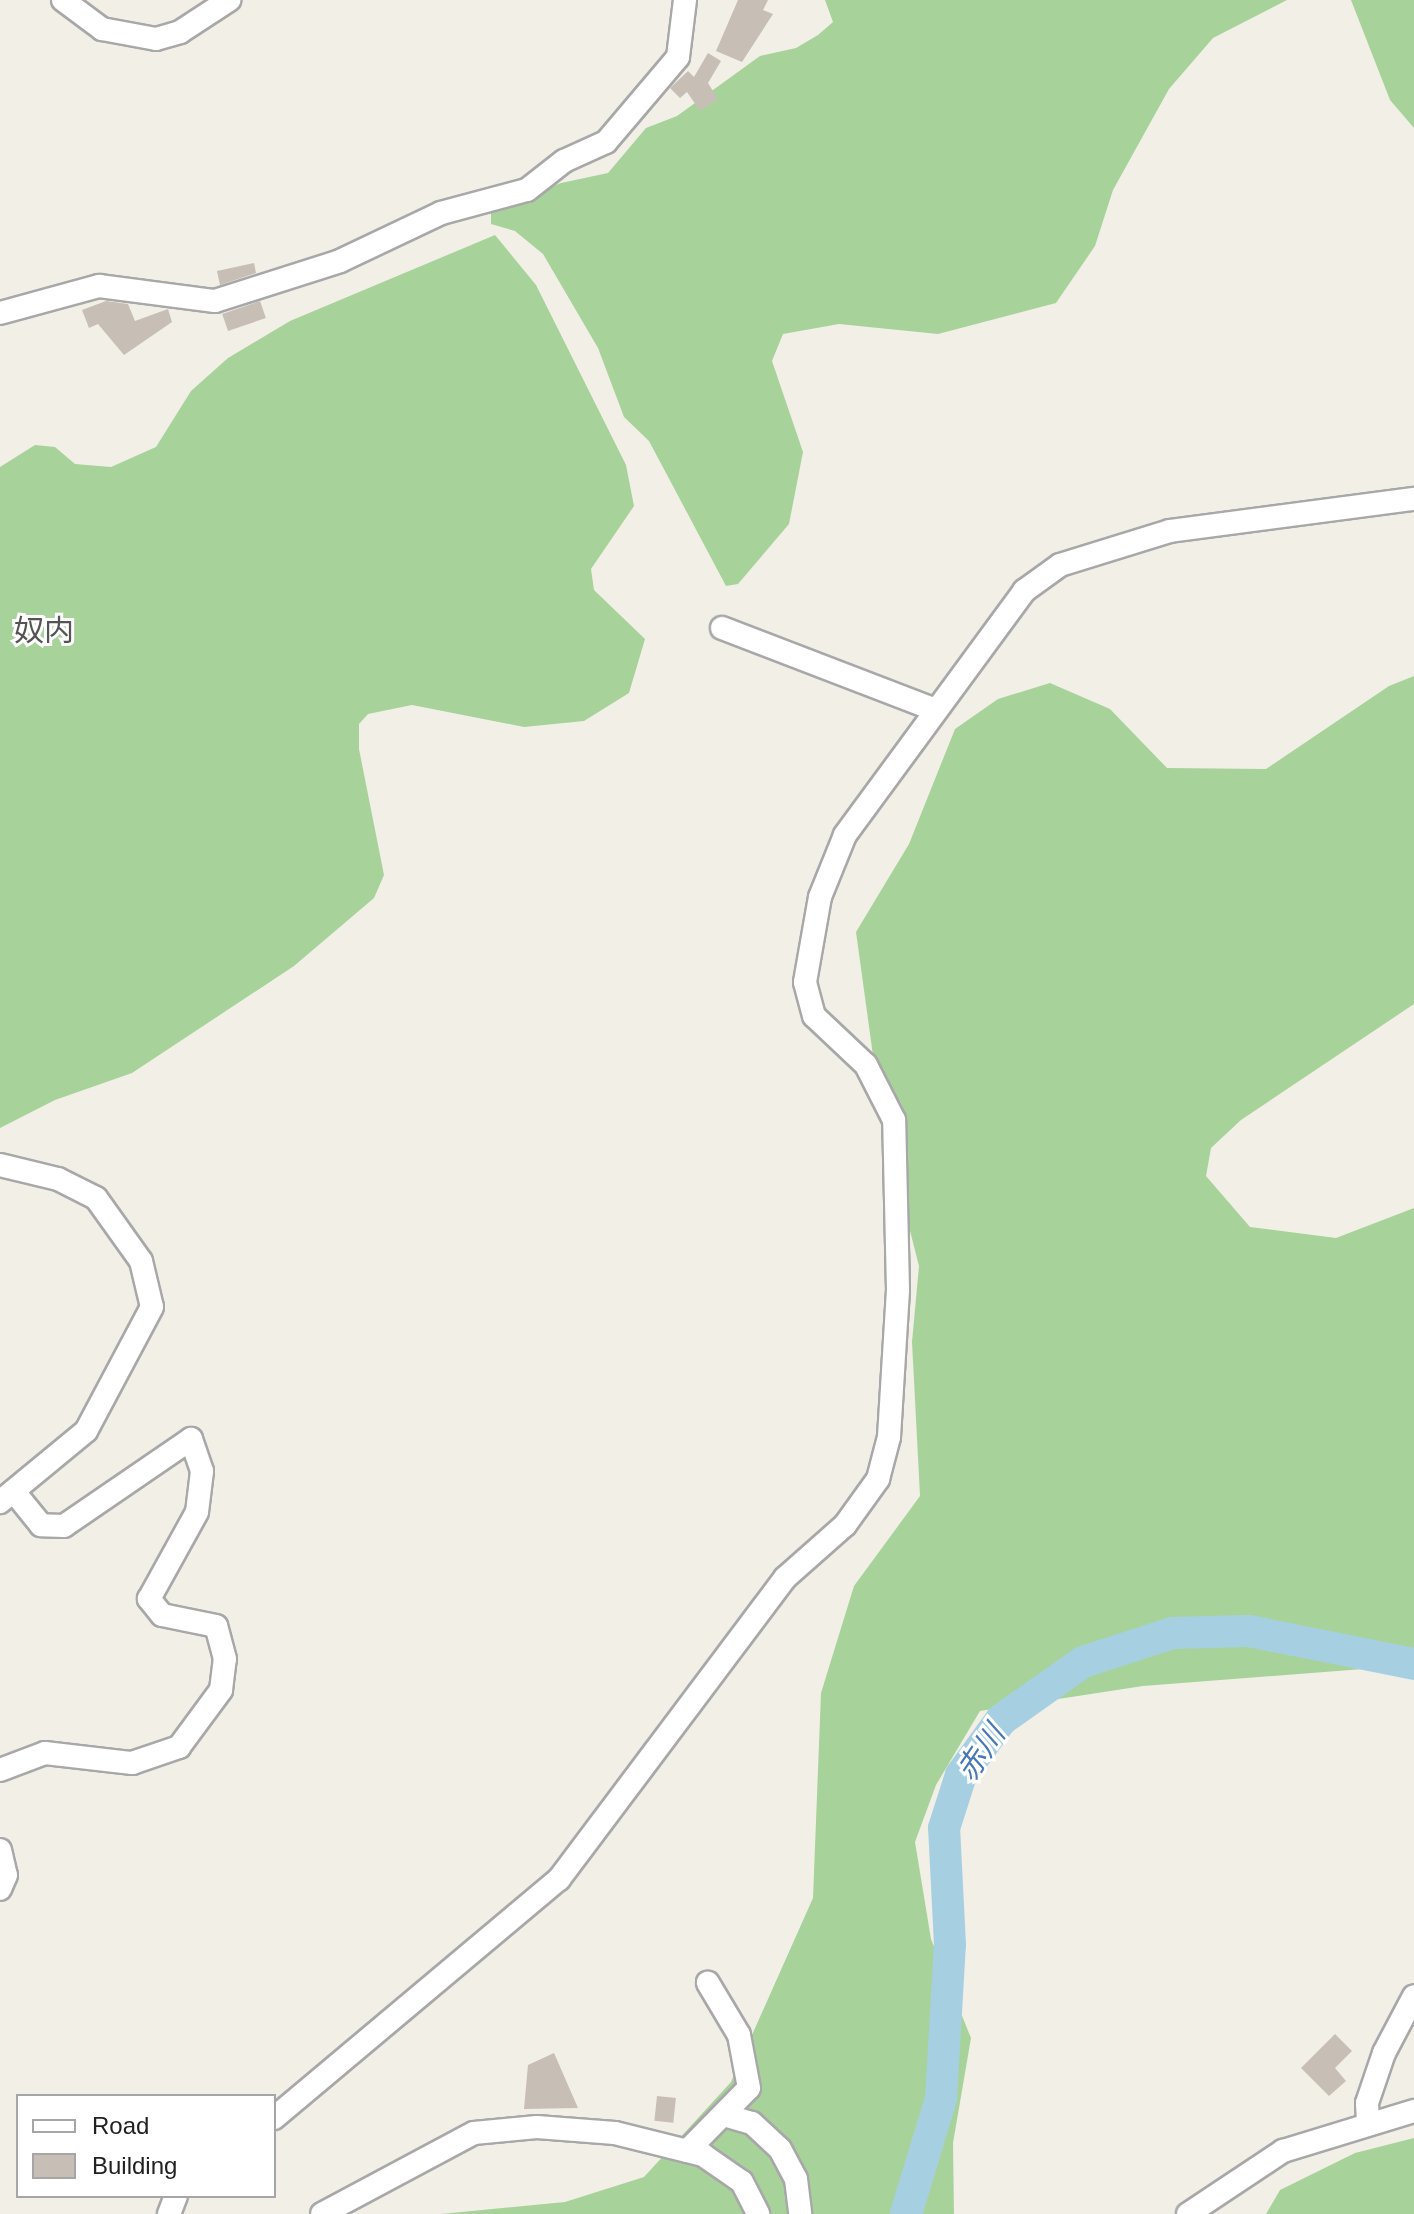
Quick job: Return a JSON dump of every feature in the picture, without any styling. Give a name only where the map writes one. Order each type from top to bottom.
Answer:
[{"type":"street","points":[[63,0],[102,29],[156,39],[180,32],[229,0]]},
{"type":"street","points":[[0,313],[99,286],[215,301],[340,261],[441,213],[527,190],[564,161],[606,142],[678,57],[685,0]]},
{"type":"street","points":[[276,2116],[559,1879],[785,1578],[845,1525],[878,1479],[889,1437],[898,1290],[894,1120],[866,1065],[814,1016],[805,982],[810,937],[832,861],[936,710],[1024,591],[1060,565],[1170,531],[1414,499]]},
{"type":"street","points":[[722,628],[936,710]]},
{"type":"street","points":[[0,1165],[58,1179],[96,1198],[126,1233],[152,1295],[147,1322],[86,1431],[7,1497],[41,1525],[64,1526],[191,1439],[202,1471],[197,1512],[149,1599],[162,1615],[216,1626],[226,1645],[225,1667],[210,1710],[179,1747],[132,1763],[45,1753],[0,1770]]},
{"type":"street","points":[[0,1850],[6,1875],[0,1889]]},
{"type":"street","points":[[687,2151],[727,2116],[749,2088],[749,2065],[739,2035],[708,1983]]},
{"type":"street","points":[[1368,2122],[1367,2103],[1384,2053],[1414,1996]]},
{"type":"street","points":[[1188,2214],[1283,2151],[1368,2122],[1414,2111]]},
{"type":"street","points":[[727,2116],[752,2123],[789,2161],[800,2214]]},
{"type":"street","points":[[322,2214],[474,2133],[537,2127],[615,2133],[687,2151],[729,2170],[748,2191],[758,2214]]},
{"type":"green space","points":[[825,0],[1287,0],[1213,38],[1169,89],[1113,190],[1095,246],[1056,303],[938,334],[839,324],[783,334],[772,361],[803,452],[789,524],[738,584],[726,586],[649,441],[624,417],[598,348],[543,254],[515,231],[491,224],[491,210],[561,183],[608,173],[646,128],[677,116],[760,56],[796,48],[818,35],[833,22]]},
{"type":"green space","points":[[1351,0],[1414,0],[1414,128],[1390,100]]},
{"type":"green space","points":[[495,235],[536,285],[626,465],[634,506],[591,569],[594,590],[645,639],[629,693],[584,721],[524,727],[412,705],[368,714],[359,724],[359,749],[384,875],[374,898],[294,966],[132,1073],[55,1100],[0,1128],[0,467],[35,445],[55,447],[75,464],[111,467],[156,447],[191,391],[228,358],[290,321]]},
{"type":"green space","points":[[1414,676],[1414,1004],[1241,1120],[1211,1148],[1206,1176],[1250,1227],[1336,1238],[1414,1208],[1414,1651],[1363,1669],[1143,1686],[980,1711],[936,1785],[915,1842],[931,1939],[971,2038],[953,2143],[954,2214],[441,2214],[565,2202],[644,2177],[731,2082],[813,1898],[821,1693],[854,1586],[920,1496],[912,1342],[919,1266],[882,1121],[856,932],[909,844],[955,729],[998,699],[1050,683],[1110,709],[1167,768],[1266,769],[1389,686]]},
{"type":"green space","points":[[1414,2138],[1414,2214],[1266,2214],[1280,2190],[1355,2153]]},
{"type":"building","points":[[738,0],[768,0],[763,10],[773,14],[742,62],[716,51]]},
{"type":"building","points":[[708,53],[721,61],[708,83],[718,99],[700,111],[687,92],[680,98],[670,88],[688,71],[694,77]]},
{"type":"building","points":[[254,263],[256,273],[220,285],[217,271]]},
{"type":"building","points":[[106,301],[128,304],[135,321],[168,309],[172,322],[124,355],[98,324],[89,328],[82,310]]},
{"type":"building","points":[[260,301],[266,318],[228,331],[222,314]]},
{"type":"building","points":[[1335,2034],[1352,2051],[1335,2068],[1346,2081],[1329,2096],[1301,2068]]},
{"type":"building","points":[[554,2053],[578,2108],[524,2109],[528,2065]]},
{"type":"building","points":[[657,2096],[676,2098],[673,2123],[654,2121]]},
{"type":"waterway","name":"赤川","points":[[906,2214],[941,2099],[950,1945],[944,1828],[961,1775],[1001,1720],[1083,1662],[1172,1633],[1249,1631],[1414,1664]]},
{"type":"district","name":"奴内","points":[[44,631]]}]
